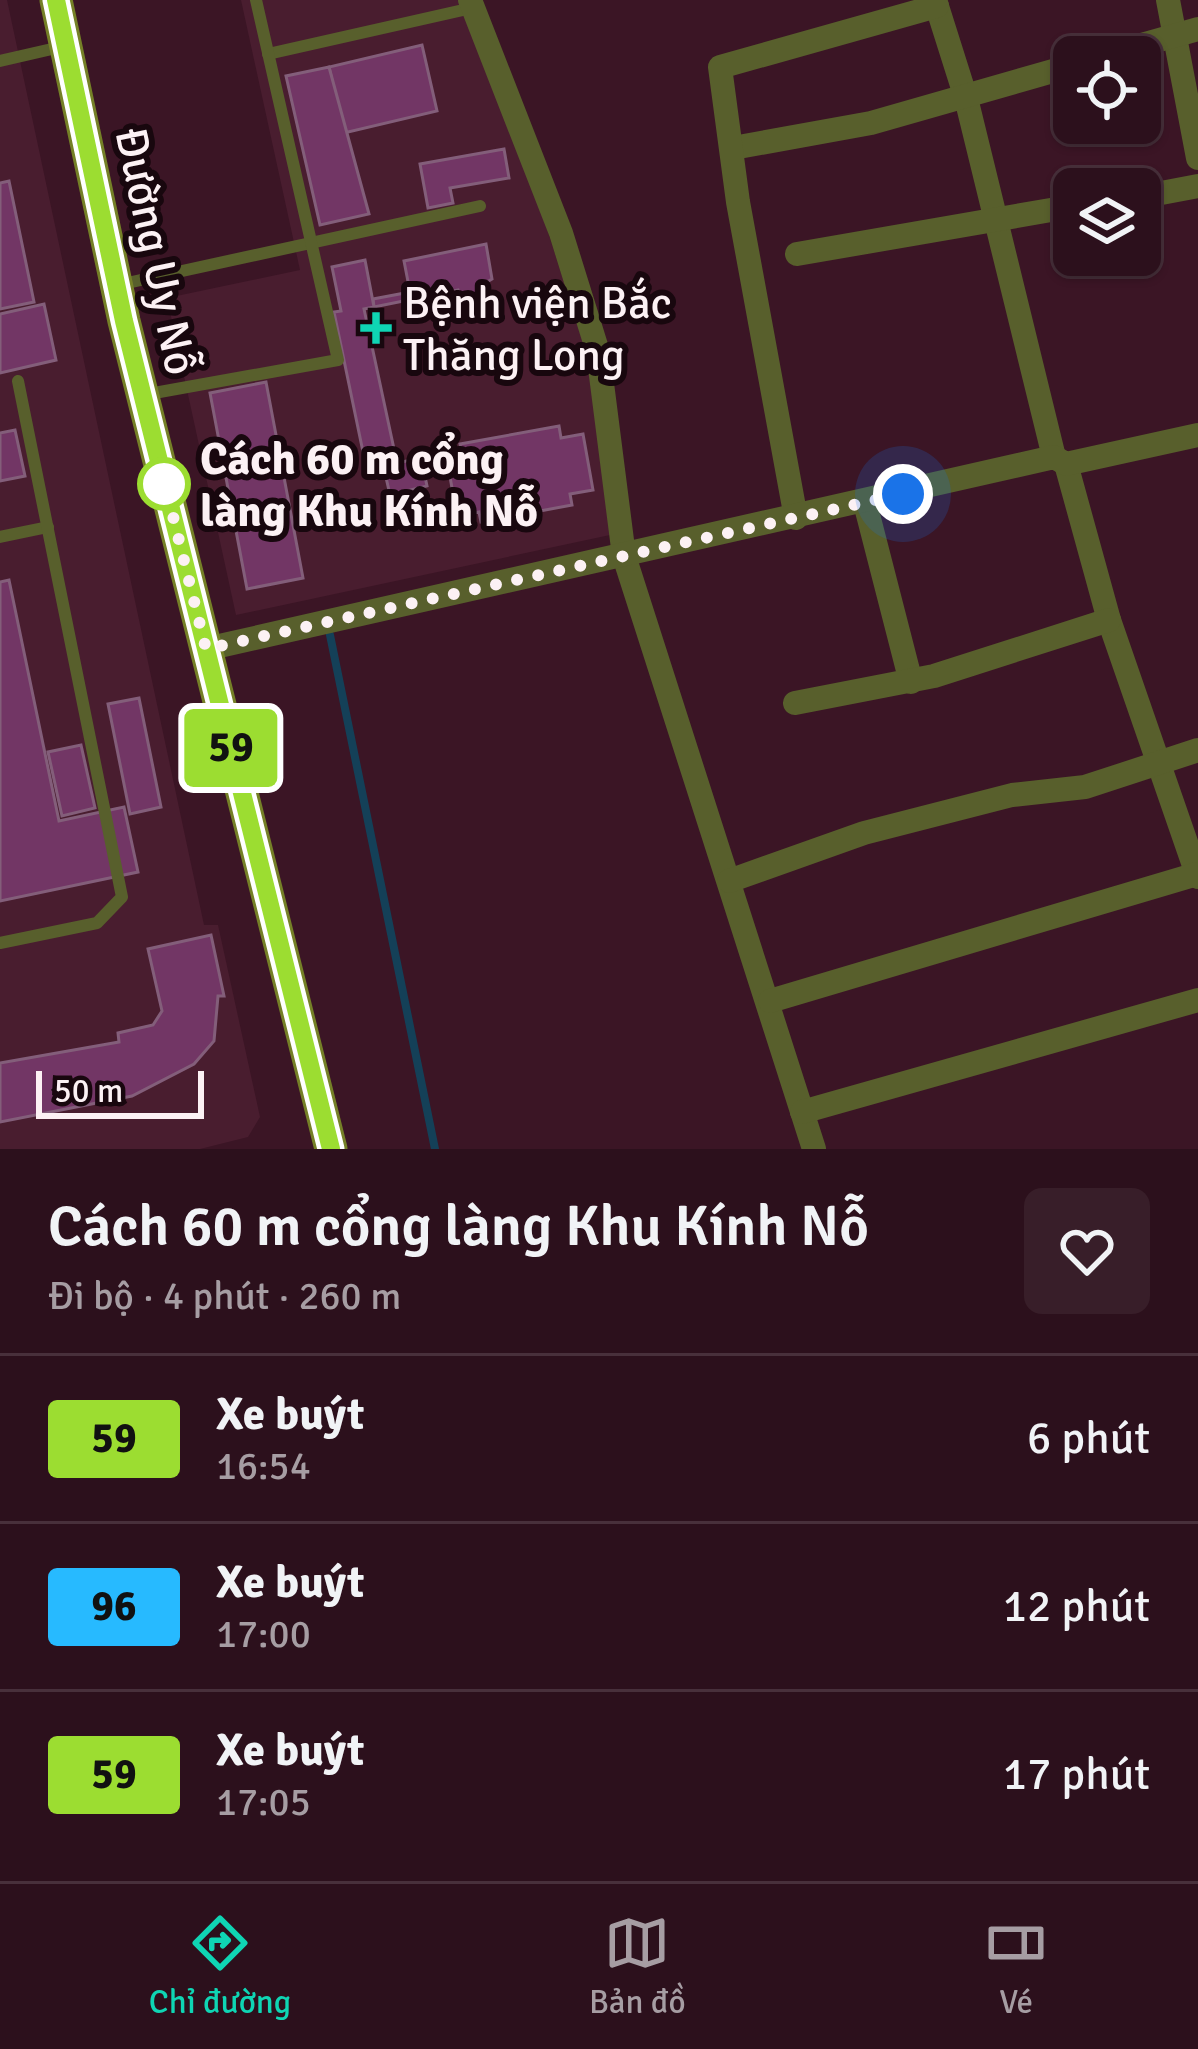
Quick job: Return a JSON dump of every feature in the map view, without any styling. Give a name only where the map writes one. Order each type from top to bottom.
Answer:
[{"type":"street","name":"Đường Uy Nỗ","points":[[56,0],[142,395],[206,649],[320,1147]]},
{"type":"street","points":[[1168,0],[1186,33],[1198,158]]},
{"type":"street","points":[[770,1000],[1197,875],[1109,620],[1060,460],[992,218],[966,98],[936,3],[720,67],[796,518]]},
{"type":"street","points":[[472,4],[561,233],[598,352],[624,556],[814,1149]]},
{"type":"street","points":[[733,148],[871,123],[1053,71]]},
{"type":"street","points":[[1161,193],[1198,186]]},
{"type":"street","points":[[796,254],[1053,209]]},
{"type":"street","points":[[206,649],[1060,460],[1198,435]]},
{"type":"street","points":[[865,503],[910,682]]},
{"type":"street","points":[[795,703],[910,682],[1109,620]]},
{"type":"street","points":[[729,880],[864,833],[1012,795],[1085,787],[1198,750]]},
{"type":"street","points":[[802,1112],[1198,1000]]},
{"type":"lane","points":[[142,395],[338,360],[256,0]]},
{"type":"lane","points":[[268,54],[472,4]]},
{"type":"lane","points":[[0,61],[66,45]]},
{"type":"lane","points":[[118,285],[480,206]]},
{"type":"lane","points":[[0,943],[97,923],[112,914],[122,897],[18,381]]},
{"type":"lane","points":[[0,537],[48,527]]},
{"type":"shaded area","points":[[0,0],[7,0],[204,925],[218,925],[260,1117],[248,1137],[200,1149],[0,1149]]},
{"type":"shaded area","name":"Bệnh viện Bắc Thăng Long","points":[[241,0],[458,0],[536,194],[588,358],[610,535],[236,615],[167,298],[300,270]]},
{"type":"building","points":[[422,45],[437,111],[344,133],[329,67]]},
{"type":"building","points":[[329,67],[369,214],[320,225],[286,76]]},
{"type":"building","points":[[504,149],[509,178],[450,188],[453,203],[428,208],[420,164]]},
{"type":"building","points":[[9,181],[34,302],[0,309],[0,183]]},
{"type":"building","points":[[486,244],[492,279],[477,288],[478,293],[460,297],[458,290],[374,307],[373,299],[410,292],[404,261]]},
{"type":"building","points":[[365,260],[374,307],[364,309],[397,463],[421,458],[427,486],[390,495],[385,473],[368,476],[334,312],[341,311],[332,267]]},
{"type":"building","points":[[44,304],[56,360],[0,373],[0,314]]},
{"type":"building","points":[[266,382],[303,578],[247,589],[210,393]]},
{"type":"building","points":[[559,426],[561,438],[583,434],[593,490],[570,494],[572,505],[481,522],[479,512],[457,516],[447,460],[462,457],[460,444]]},
{"type":"building","points":[[15,430],[25,476],[0,481],[0,433]]},
{"type":"building","points":[[9,580],[59,821],[124,807],[138,872],[0,901],[0,582]]},
{"type":"building","points":[[139,698],[161,807],[130,814],[108,704]]},
{"type":"building","points":[[81,745],[95,808],[62,816],[48,752]]},
{"type":"building","points":[[211,935],[224,996],[218,996],[214,1041],[194,1064],[132,1096],[0,1122],[0,1063],[119,1042],[118,1033],[153,1025],[162,1011],[148,949]]},
{"type":"waterway","points":[[330,635],[435,1149]]},
{"type":"bus line","name":"59","points":[[56,0],[124,321],[331,1149]]},
{"type":"place","name":"Bệnh viện Bắc Thăng Long","points":[[376,328]]},
{"type":"place","name":"Cách 60 m cổng làng Khu Kính Nỗ","points":[[164,484]]},
{"type":"route","points":[[164,484],[164,480],[206,649],[903,494]]}]
